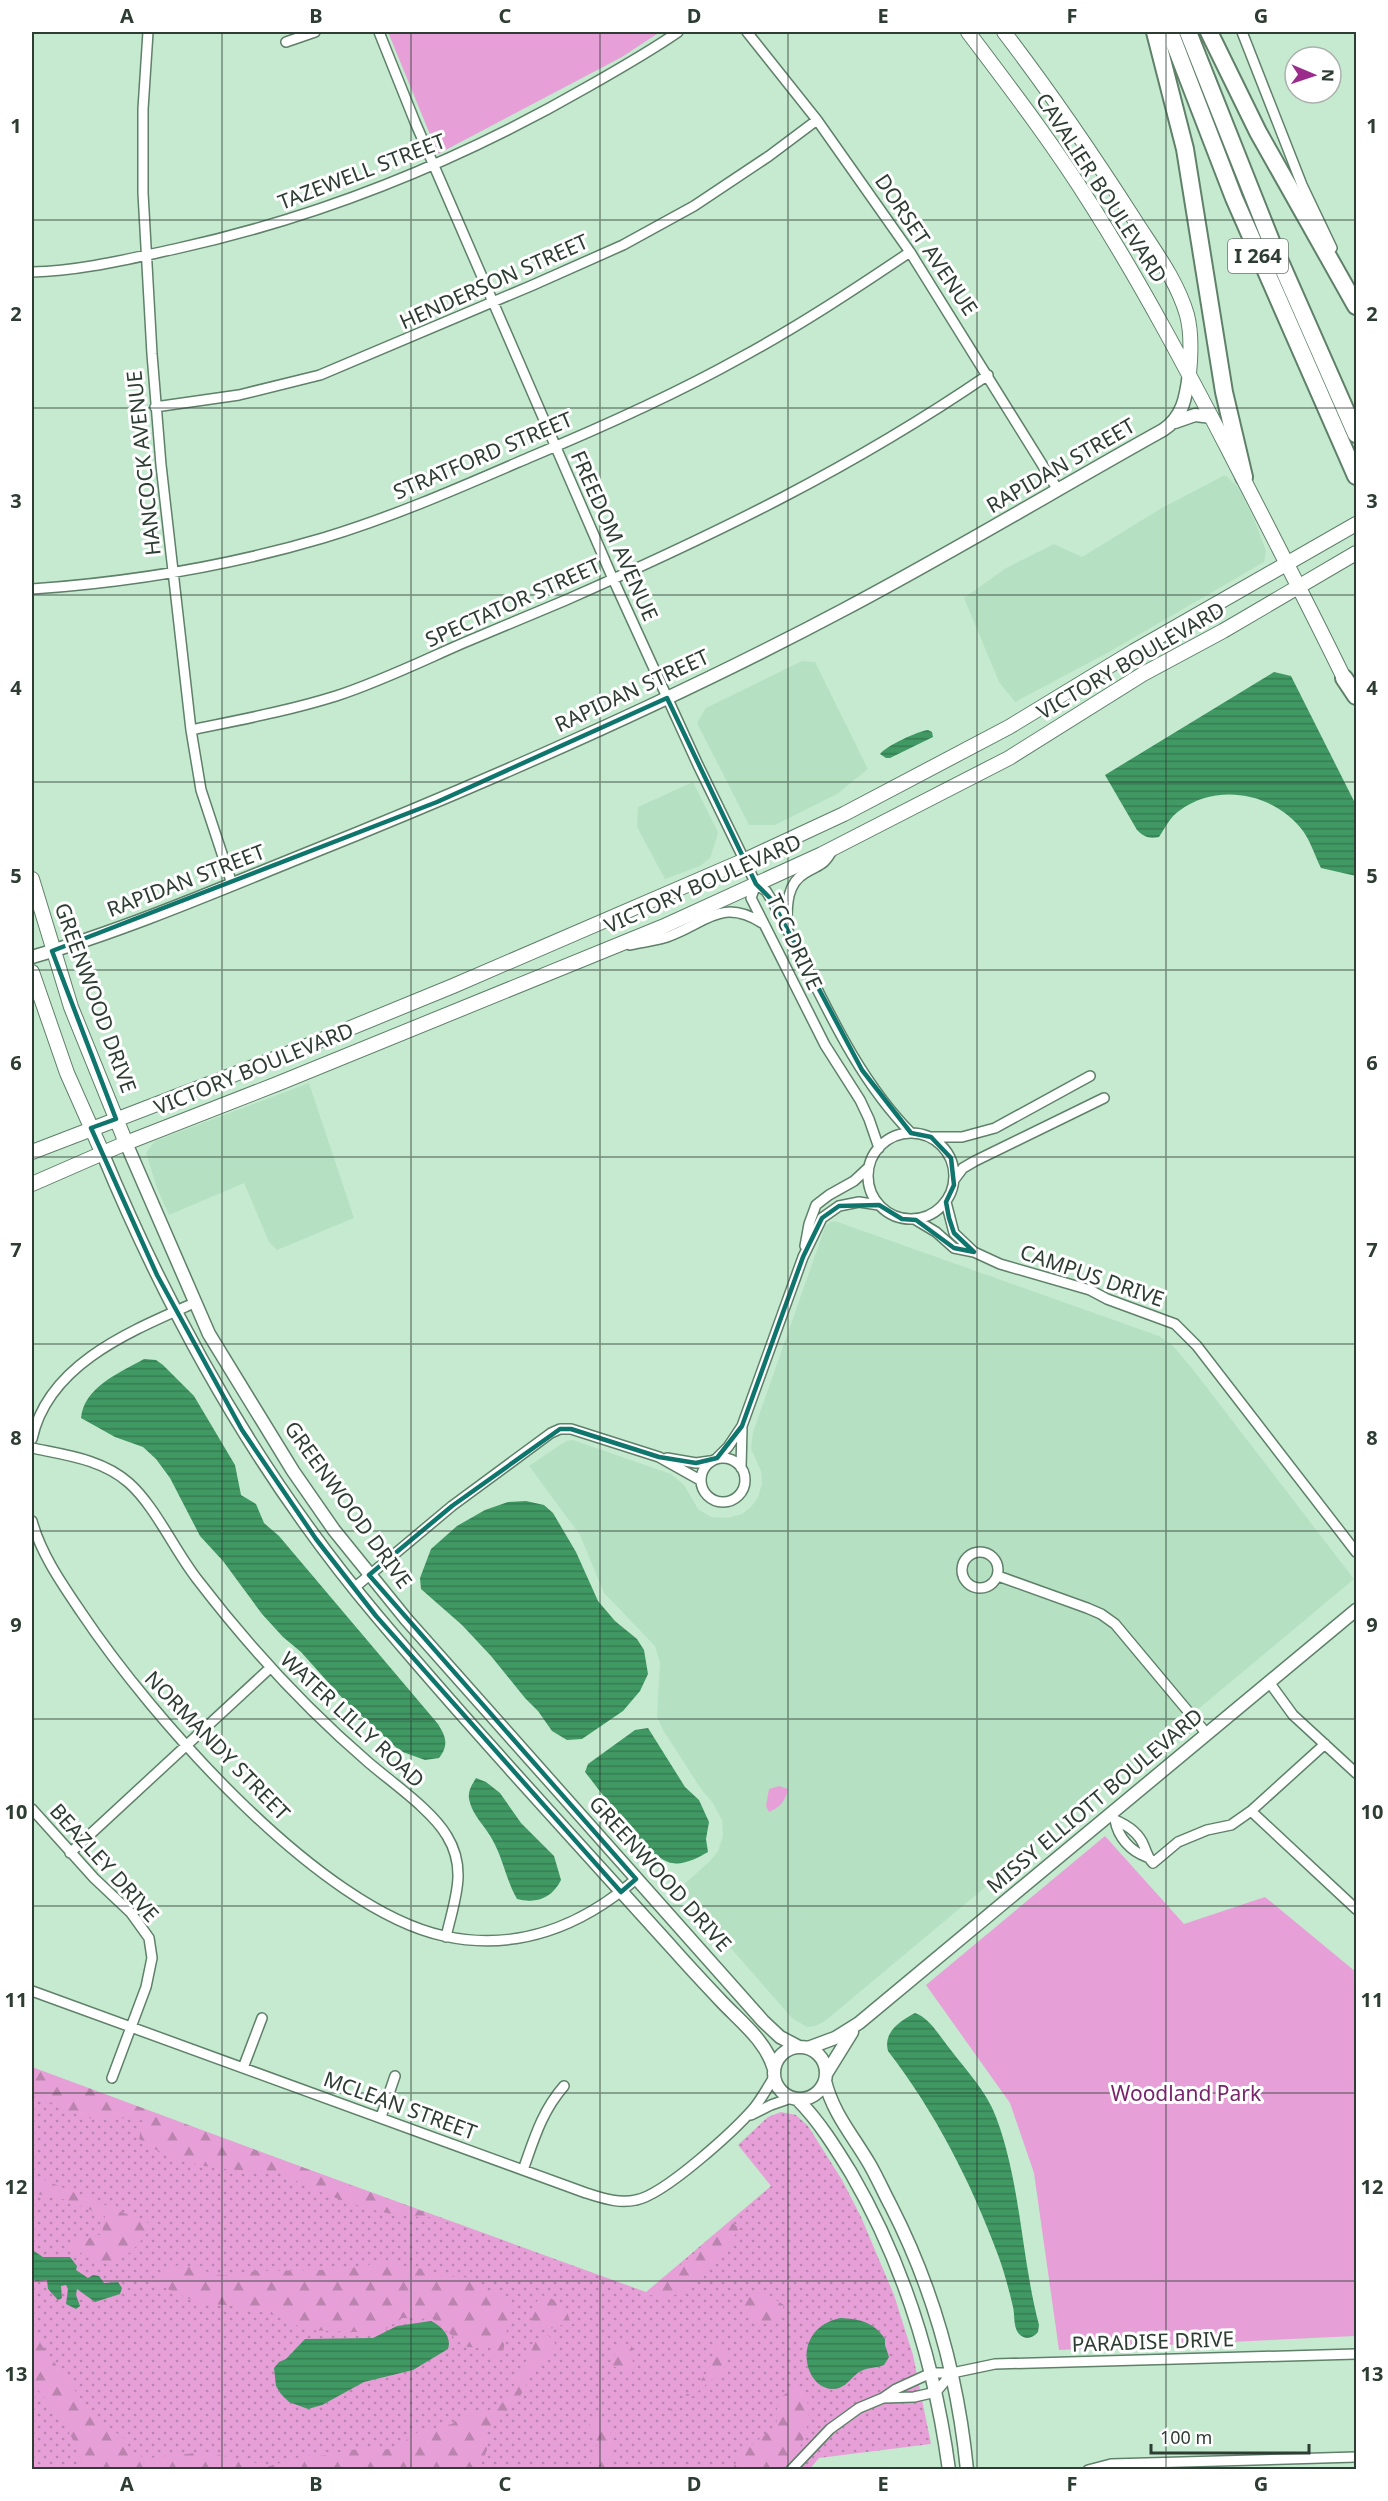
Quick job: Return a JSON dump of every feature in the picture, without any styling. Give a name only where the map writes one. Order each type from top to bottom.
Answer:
[{"type":"highway","points":[[1155,32],[1185,148],[1224,392],[1244,477]]},
{"type":"highway","name":"I 264","points":[[1170,32],[1243,219],[1356,476]]},
{"type":"highway","name":"I 264","points":[[1188,32],[1271,241],[1356,434]]},
{"type":"highway","points":[[1209,32],[1258,132],[1356,306]]},
{"type":"highway","points":[[1344,678],[1356,696]]},
{"type":"main road","name":"CAVALIER BOULEVARD","points":[[968,32],[1031,117],[1091,204],[1212,417],[1288,562],[1344,678]]},
{"type":"main road","name":"CAVALIER BOULEVARD","points":[[1004,32],[1090,150],[1162,263],[1181,298],[1189,327],[1191,350],[1189,374]]},
{"type":"main road","name":"VICTORY BOULEVARD","points":[[32,1152],[286,1054],[443,990],[745,860],[844,814],[956,756],[1356,524]]},
{"type":"main road","name":"VICTORY BOULEVARD","points":[[32,1184],[102,1152],[607,950],[834,848],[1009,758],[1143,674],[1223,631],[1356,553]]},
{"type":"main road","name":"GREENWOOD DRIVE","points":[[32,879],[52,951],[85,1044],[126,1143]]},
{"type":"main road","name":"GREENWOOD DRIVE","points":[[32,972],[48,1023],[102,1152]]},
{"type":"street","name":"HANCOCK AVENUE","points":[[148,32],[143,109],[143,193],[155,407],[191,730],[201,790],[232,885]]},
{"type":"street","points":[[286,42],[315,32]]},
{"type":"street","name":"FREEDOM AVENUE","points":[[379,32],[434,166],[613,579],[756,884]]},
{"type":"street","name":"TAZEWELL STREET","points":[[32,272],[77,268],[147,255],[210,241],[315,211],[434,166],[554,107],[678,32]]},
{"type":"street","name":"DORSET AVENUE","points":[[747,32],[817,120],[910,252],[1058,490]]},
{"type":"street","points":[[1242,32],[1302,185],[1356,302]]},
{"type":"street","name":"HENDERSON STREET","points":[[155,407],[239,395],[320,375],[494,302],[622,245],[685,211],[728,185],[817,120]]},
{"type":"street","name":"STRATFORD STREET","points":[[32,589],[174,574],[272,553],[387,516],[555,446],[684,387],[807,320],[910,252]]},
{"type":"street","points":[[1175,422],[1182,407],[1189,374]]},
{"type":"street","name":"SPECTATOR STREET","points":[[191,730],[291,709],[355,689],[426,661],[613,579],[730,526],[831,474],[888,441],[988,375]]},
{"type":"street","name":"RAPIDAN STREET","points":[[32,957],[107,933],[447,798],[667,698],[848,608],[1175,422],[1195,415],[1212,417]]},
{"type":"street","name":"CAVALIER BOULEVARD","points":[[1344,678],[1356,708]]},
{"type":"street","points":[[787,927],[786,903],[792,886],[802,874],[825,863],[834,848]]},
{"type":"street","name":"TCC DRIVE","points":[[879,1148],[860,1100],[825,1045],[762,923],[751,898],[756,884],[766,891],[787,927],[862,1070],[893,1114],[911,1133]]},
{"type":"street","points":[[607,950],[667,937],[724,911],[736,911],[750,915],[762,923]]},
{"type":"street","points":[[803,1257],[809,1224],[816,1205],[854,1181],[869,1167],[879,1148],[894,1136],[911,1133],[931,1137],[962,1137],[995,1128],[1090,1076]]},
{"type":"street","points":[[869,1167],[868,1179],[871,1194],[879,1205],[889,1214],[902,1219],[916,1220],[929,1216],[946,1202],[954,1180],[963,1168],[1104,1098]]},
{"type":"street","points":[[931,1137],[943,1146],[951,1158],[954,1180]]},
{"type":"street","name":"GREENWOOD DRIVE","points":[[126,1143],[209,1334],[287,1462],[369,1575],[763,2020],[780,2037],[803,2048]]},
{"type":"street","name":"GREENWOOD DRIVE","points":[[102,1152],[175,1311],[242,1430],[295,1510],[354,1588],[411,1655],[621,1892],[760,2041],[770,2056],[774,2073]]},
{"type":"street","points":[[742,1425],[741,1467],[745,1481],[743,1488],[734,1499],[718,1502],[705,1494],[700,1480],[702,1472],[728,1447],[742,1425],[803,1257],[822,1218],[839,1206],[859,1202],[879,1205]]},
{"type":"street","name":"CAMPUS DRIVE","points":[[946,1202],[954,1233],[974,1252]]},
{"type":"street","name":"CAMPUS DRIVE","points":[[916,1220],[936,1232],[954,1248],[974,1252],[1000,1264],[1090,1290],[1175,1324],[1197,1346],[1356,1552]]},
{"type":"street","points":[[32,1439],[44,1408],[70,1373],[101,1350],[194,1303]]},
{"type":"street","points":[[354,1588],[452,1506],[551,1433],[560,1429],[571,1429],[659,1457],[696,1463],[730,1459],[741,1467]]},
{"type":"street","name":"WATER LILLY ROAD","points":[[32,1448],[84,1459],[129,1482],[143,1498],[195,1576],[269,1669],[326,1726],[438,1823],[448,1836],[458,1864],[459,1879],[446,1937]]},
{"type":"street","points":[[659,1457],[700,1480]]},
{"type":"street","name":"NORMANDY STREET","points":[[32,1521],[41,1547],[98,1639],[129,1680],[187,1746],[247,1807],[321,1871],[389,1916],[446,1937],[498,1941],[543,1934],[584,1916],[621,1892],[636,1879]]},
{"type":"street","points":[[983,1552],[989,1554],[997,1563],[998,1576],[986,1587],[974,1587],[965,1580],[963,1563],[971,1554],[983,1552]]},
{"type":"street","points":[[998,1576],[1087,1608],[1115,1624],[1207,1734]]},
{"type":"street","name":"MISSY ELLIOTT BOULEVARD","points":[[803,2048],[836,2038],[859,2023],[1113,1817],[1207,1734],[1356,1610]]},
{"type":"street","points":[[70,1852],[269,1669]]},
{"type":"street","points":[[1269,1682],[1293,1715],[1356,1773]]},
{"type":"street","points":[[1113,1817],[1129,1825],[1143,1843],[1150,1860],[1178,1842],[1208,1830],[1231,1825],[1251,1811],[1325,1744]]},
{"type":"street","name":"BEAZLEY DRIVE","points":[[32,1809],[70,1852],[131,1913],[149,1938],[150,1971],[112,2078]]},
{"type":"street","points":[[1251,1811],[1356,1909]]},
{"type":"street","name":"MCLEAN STREET","points":[[32,1991],[523,2170],[612,2200],[634,2200],[647,2197],[672,2181],[739,2123],[754,2107],[774,2073]]},
{"type":"street","points":[[243,2068],[262,2018]]},
{"type":"street","name":"MISSY ELLIOTT BOULEVARD","points":[[826,2078],[846,2040],[859,2023]]},
{"type":"street","points":[[949,2469],[936,2392],[915,2317],[880,2228],[833,2145],[810,2112],[795,2099],[780,2091],[774,2073],[783,2054],[803,2048],[823,2061],[835,2111],[870,2165],[918,2266],[941,2331],[952,2373],[967,2469]]},
{"type":"street","points":[[381,2117],[395,2076]]},
{"type":"street","points":[[795,2099],[815,2095],[826,2078]]},
{"type":"street","points":[[523,2170],[549,2102],[564,2086]]},
{"type":"street","name":"MCLEAN STREET","points":[[739,2123],[758,2111],[795,2099]]},
{"type":"street","name":"PARADISE DRIVE","points":[[931,2373],[952,2373],[995,2364],[1356,2354]]},
{"type":"street","points":[[791,2469],[843,2419],[896,2389],[931,2373]]},
{"type":"street","points":[[883,2398],[914,2397],[936,2392],[952,2373]]},
{"type":"street","points":[[1088,2469],[1111,2464],[1185,2466],[1356,2457]]},
{"type":"highlighted area","points":[[667,698],[756,884],[771,899],[862,1070],[911,1133],[931,1137],[951,1158],[954,1185],[946,1202],[949,1218],[954,1233],[974,1252],[954,1248],[916,1220],[902,1219],[879,1205],[839,1206],[822,1218],[803,1257],[742,1426],[717,1458],[696,1463],[659,1457],[571,1429],[560,1429],[452,1506],[369,1575],[636,1879],[621,1892],[376,1616],[316,1539],[242,1430],[157,1275],[91,1128],[116,1119],[52,951],[437,802]]},
{"type":"shaded area","points":[[1225,475],[1238,487],[1254,519],[1266,551],[1264,562],[1109,652],[1015,702],[999,682],[964,598],[1006,568],[1054,544],[1082,557],[1160,509]]},
{"type":"shaded area","points":[[802,661],[815,662],[868,769],[837,794],[775,825],[749,825],[697,723],[706,708]]},
{"type":"shaded area","points":[[1274,672],[1291,676],[1356,805],[1356,876],[1321,868],[1306,835],[1291,818],[1261,800],[1245,796],[1210,797],[1194,802],[1173,816],[1159,837],[1147,837],[1137,830],[1105,775]]},
{"type":"shaded area","points":[[928,730],[932,732],[933,737],[890,758],[880,754],[902,739]]},
{"type":"shaded area","points":[[693,782],[718,832],[717,837],[710,858],[700,866],[665,879],[637,827],[638,807]]},
{"type":"shaded area","points":[[309,1083],[354,1218],[277,1250],[269,1242],[244,1183],[169,1215],[157,1188],[146,1153],[155,1141]]},
{"type":"shaded area","points":[[835,1221],[1159,1336],[1173,1346],[1191,1367],[1354,1579],[825,2021],[807,2027],[792,2018],[679,1889],[718,1851],[723,1836],[722,1820],[663,1730],[657,1716],[660,1663],[655,1646],[604,1593],[580,1535],[529,1466],[566,1441],[573,1440],[671,1474],[684,1485],[698,1509],[711,1517],[727,1518],[742,1514],[751,1507],[758,1497],[762,1484],[761,1471],[751,1449],[753,1432],[825,1227]]},
{"type":"shaded area","points":[[144,1359],[156,1360],[163,1365],[194,1396],[235,1465],[241,1495],[256,1504],[264,1523],[279,1536],[438,1724],[445,1741],[439,1758],[425,1760],[400,1751],[344,1700],[301,1652],[283,1637],[262,1614],[223,1561],[200,1536],[170,1478],[156,1459],[143,1447],[115,1437],[81,1418],[84,1407],[96,1389]]},
{"type":"shaded area","points":[[526,1501],[544,1505],[553,1513],[576,1552],[598,1601],[615,1621],[637,1639],[644,1650],[648,1674],[640,1691],[623,1711],[582,1739],[567,1740],[552,1731],[491,1656],[462,1625],[421,1589],[420,1578],[431,1549],[457,1526],[485,1510],[508,1502]]},
{"type":"shaded area","points":[[648,1728],[685,1787],[699,1800],[709,1822],[706,1839],[708,1852],[689,1861],[668,1862],[648,1848],[624,1822],[585,1772],[588,1764],[635,1730]]},
{"type":"shaded area","points":[[476,1778],[486,1782],[500,1793],[521,1823],[554,1856],[561,1880],[553,1891],[543,1898],[531,1901],[517,1899],[496,1846],[471,1805],[469,1793]]},
{"type":"shaded area","points":[[915,2013],[934,2028],[982,2090],[996,2117],[1011,2168],[1039,2325],[1038,2332],[1032,2337],[1024,2337],[1017,2331],[1014,2310],[1000,2261],[976,2201],[951,2148],[921,2098],[888,2051],[890,2033]]},
{"type":"shaded area","points":[[32,2252],[43,2257],[70,2257],[77,2266],[76,2270],[88,2278],[93,2275],[99,2276],[104,2283],[118,2282],[122,2288],[120,2294],[95,2302],[77,2289],[76,2295],[80,2306],[76,2309],[66,2304],[68,2289],[66,2285],[61,2286],[62,2298],[58,2300],[48,2289],[47,2280],[36,2281],[32,2278]]},
{"type":"shaded area","points":[[840,2318],[854,2319],[871,2325],[885,2339],[889,2357],[884,2365],[861,2371],[842,2387],[827,2388],[817,2383],[810,2373],[807,2348],[813,2335],[823,2325]]},
{"type":"shaded area","points":[[431,2321],[445,2332],[449,2340],[448,2349],[413,2370],[364,2382],[322,2405],[308,2409],[289,2402],[276,2386],[274,2368],[305,2339],[373,2338],[397,2326]]},
{"type":"green space","points":[[388,32],[660,32],[622,57],[438,154]]},
{"type":"green space","points":[[779,1786],[788,1789],[786,1797],[779,1806],[769,1812],[766,1806],[769,1789]]},
{"type":"green space","name":"Woodland Park","points":[[1105,1836],[1184,1924],[1265,1897],[1356,1972],[1356,2336],[1059,2350],[1034,2173],[1010,2103],[926,1985]]},
{"type":"green space","points":[[32,2067],[437,2217],[404,2216],[372,2210],[324,2194],[275,2172],[213,2167],[174,2158],[139,2139],[143,2121],[131,2118],[97,2120],[88,2118],[63,2109],[32,2092]]},
{"type":"green space","points":[[32,2069],[646,2292],[771,2186],[738,2145],[768,2117],[781,2112],[796,2115],[808,2126],[842,2180],[861,2217],[894,2295],[913,2355],[931,2444],[819,2458],[809,2470],[32,2469]]},
{"type":"green space","points":[[32,2175],[151,2224],[137,2245],[124,2256],[109,2261],[93,2259],[72,2249],[78,2238],[89,2238],[102,2234],[105,2216],[67,2200],[32,2193]]},
{"type":"green space","points":[[732,2223],[737,2226],[738,2230],[718,2260],[700,2280],[679,2293],[666,2296],[649,2295],[662,2280]]},
{"type":"green space","points":[[393,2258],[405,2266],[424,2270],[437,2276],[471,2279],[487,2295],[498,2291],[512,2301],[502,2358],[495,2361],[491,2348],[465,2347],[433,2319],[402,2318],[380,2333],[307,2330],[274,2315],[233,2306],[196,2302],[157,2284],[160,2276],[166,2270],[178,2265],[228,2275],[256,2271],[342,2269]]},
{"type":"green space","points":[[763,2292],[784,2305],[777,2320],[760,2324],[744,2310],[746,2298]]},
{"type":"green space","points":[[541,2295],[560,2304],[566,2310],[570,2321],[555,2328],[534,2330],[530,2313]]},
{"type":"green space","points":[[32,2332],[87,2407],[127,2441],[131,2454],[148,2458],[205,2452],[270,2466],[303,2456],[320,2456],[368,2447],[380,2450],[396,2448],[418,2432],[452,2424],[464,2413],[497,2409],[510,2393],[537,2339],[548,2335],[555,2343],[552,2352],[533,2367],[516,2402],[486,2433],[487,2450],[479,2469],[88,2470],[63,2422],[32,2384]]},
{"type":"green space","points":[[618,2343],[632,2345],[633,2368],[622,2370],[611,2365]]},
{"type":"green space","points":[[717,2343],[726,2347],[724,2369],[669,2416],[668,2412],[706,2374]]},
{"type":"green space","points":[[797,2387],[806,2393],[808,2415],[802,2443],[791,2460],[783,2469],[733,2469],[741,2451],[777,2426],[776,2412],[782,2396]]},
{"type":"green space","points":[[599,2415],[609,2424],[613,2457],[606,2469],[589,2469],[597,2447],[589,2424]]}]
